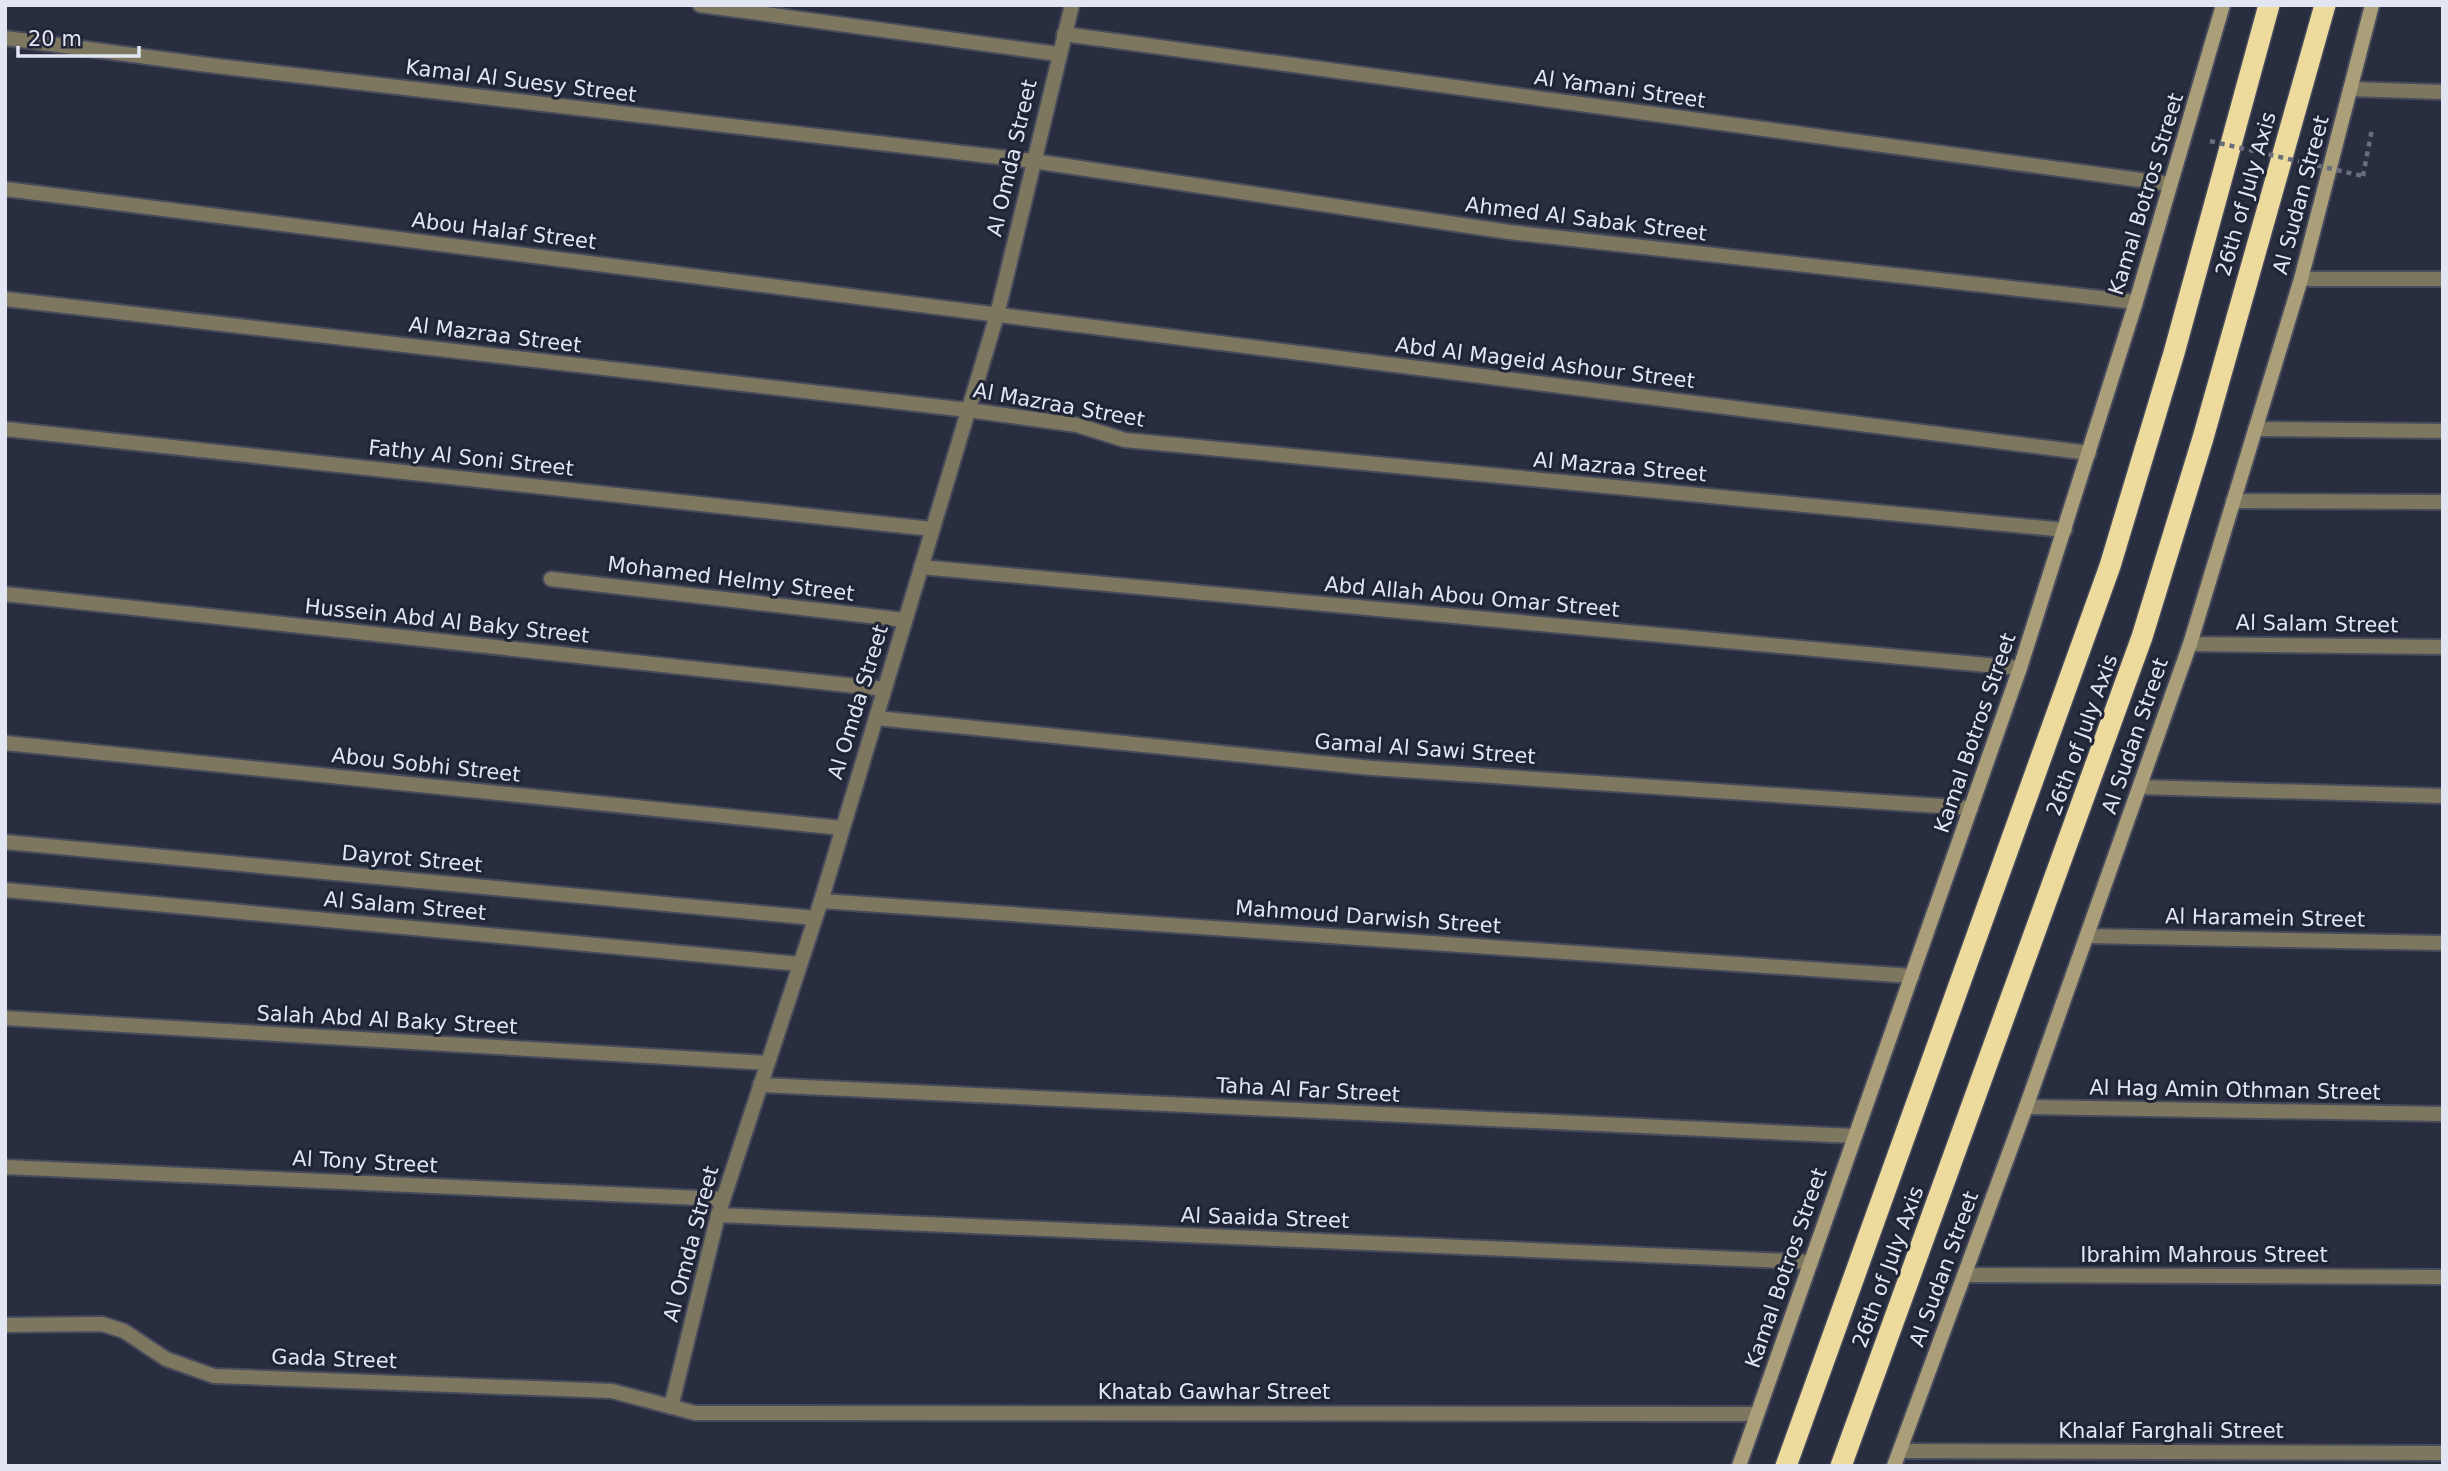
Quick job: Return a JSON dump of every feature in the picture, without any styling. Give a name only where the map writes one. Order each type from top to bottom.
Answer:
[{"type":"highway","name":"26th of July Axis","points":[[1786,1466],[2106,578],[2174,353],[2270,5]]},
{"type":"highway","name":"26th of July Axis","points":[[1841,1466],[2142,637],[2203,438],[2325,5]]},
{"type":"street","points":[[700,5],[1058,54]]},
{"type":"street","name":"Al Omda Street","points":[[671,1407],[718,1215],[821,901],[997,315],[1072,5]]},
{"type":"street","name":"Kamal Botros Street","points":[[1739,1466],[2020,668],[2136,302],[2223,5]]},
{"type":"street","name":"Al Sudan Street","points":[[1894,1466],[2026,1107],[2190,643],[2301,279],[2372,5]]},
{"type":"street","name":"Al Yamani Street","points":[[1064,34],[2170,184]]},
{"type":"street","name":"Kamal Al Suesy Street","points":[[5,38],[235,69],[1033,162]]},
{"type":"street","points":[[2350,89],[2443,92]]},
{"type":"street","name":"Ahmed Al Sabak Street","points":[[1033,162],[1509,232],[2136,302]]},
{"type":"street","name":"Abou Halaf Street","points":[[5,189],[997,315]]},
{"type":"street","points":[[2301,279],[2443,279]]},
{"type":"street","name":"Al Mazraa Street","points":[[5,299],[968,410],[1077,425],[1125,440],[2065,530]]},
{"type":"street","name":"Abd Al Mageid Ashour Street","points":[[997,315],[2089,453]]},
{"type":"street","name":"Fathy Al Soni Street","points":[[5,429],[932,529]]},
{"type":"street","points":[[2255,429],[2443,431]]},
{"type":"street","points":[[2233,501],[2443,502]]},
{"type":"street","name":"Abd Allah Abou Omar Street","points":[[921,567],[2020,668]]},
{"type":"street","name":"Mohamed Helmy Street","points":[[551,579],[905,620]]},
{"type":"street","name":"Hussein Abd Al Baky Street","points":[[5,594],[884,689]]},
{"type":"street","name":"Al Salam Street","points":[[2190,643],[2443,647]]},
{"type":"street","name":"Gamal Al Sawi Street","points":[[876,718],[1372,768],[1971,808]]},
{"type":"street","name":"Abou Sobhi Street","points":[[5,743],[842,828]]},
{"type":"street","points":[[2140,787],[2443,796]]},
{"type":"street","name":"Dayrot Street","points":[[5,842],[815,918]]},
{"type":"street","name":"Al Salam Street","points":[[5,890],[800,964]]},
{"type":"street","name":"Mahmoud Darwish Street","points":[[821,901],[1912,976]]},
{"type":"street","name":"Al Haramein Street","points":[[2087,936],[2443,943]]},
{"type":"street","name":"Salah Abd Al Baky Street","points":[[5,1018],[767,1063]]},
{"type":"street","name":"Taha Al Far Street","points":[[760,1085],[1854,1136]]},
{"type":"street","name":"Al Hag Amin Othman Street","points":[[2026,1107],[2443,1114]]},
{"type":"street","name":"Al Tony Street","points":[[5,1167],[723,1199]]},
{"type":"street","name":"Al Saaida Street","points":[[718,1215],[1811,1262]]},
{"type":"street","name":"Ibrahim Mahrous Street","points":[[1964,1275],[2443,1277]]},
{"type":"street","name":"Gada Street","points":[[5,1325],[102,1324],[124,1331],[166,1359],[214,1376],[612,1391],[671,1407]]},
{"type":"street","name":"Khatab Gawhar Street","points":[[671,1407],[695,1413],[1757,1414]]},
{"type":"street","name":"Khalaf Farghali Street","points":[[1900,1451],[2443,1453]]},
{"type":"path","points":[[2210,141],[2363,176],[2373,122]]}]
